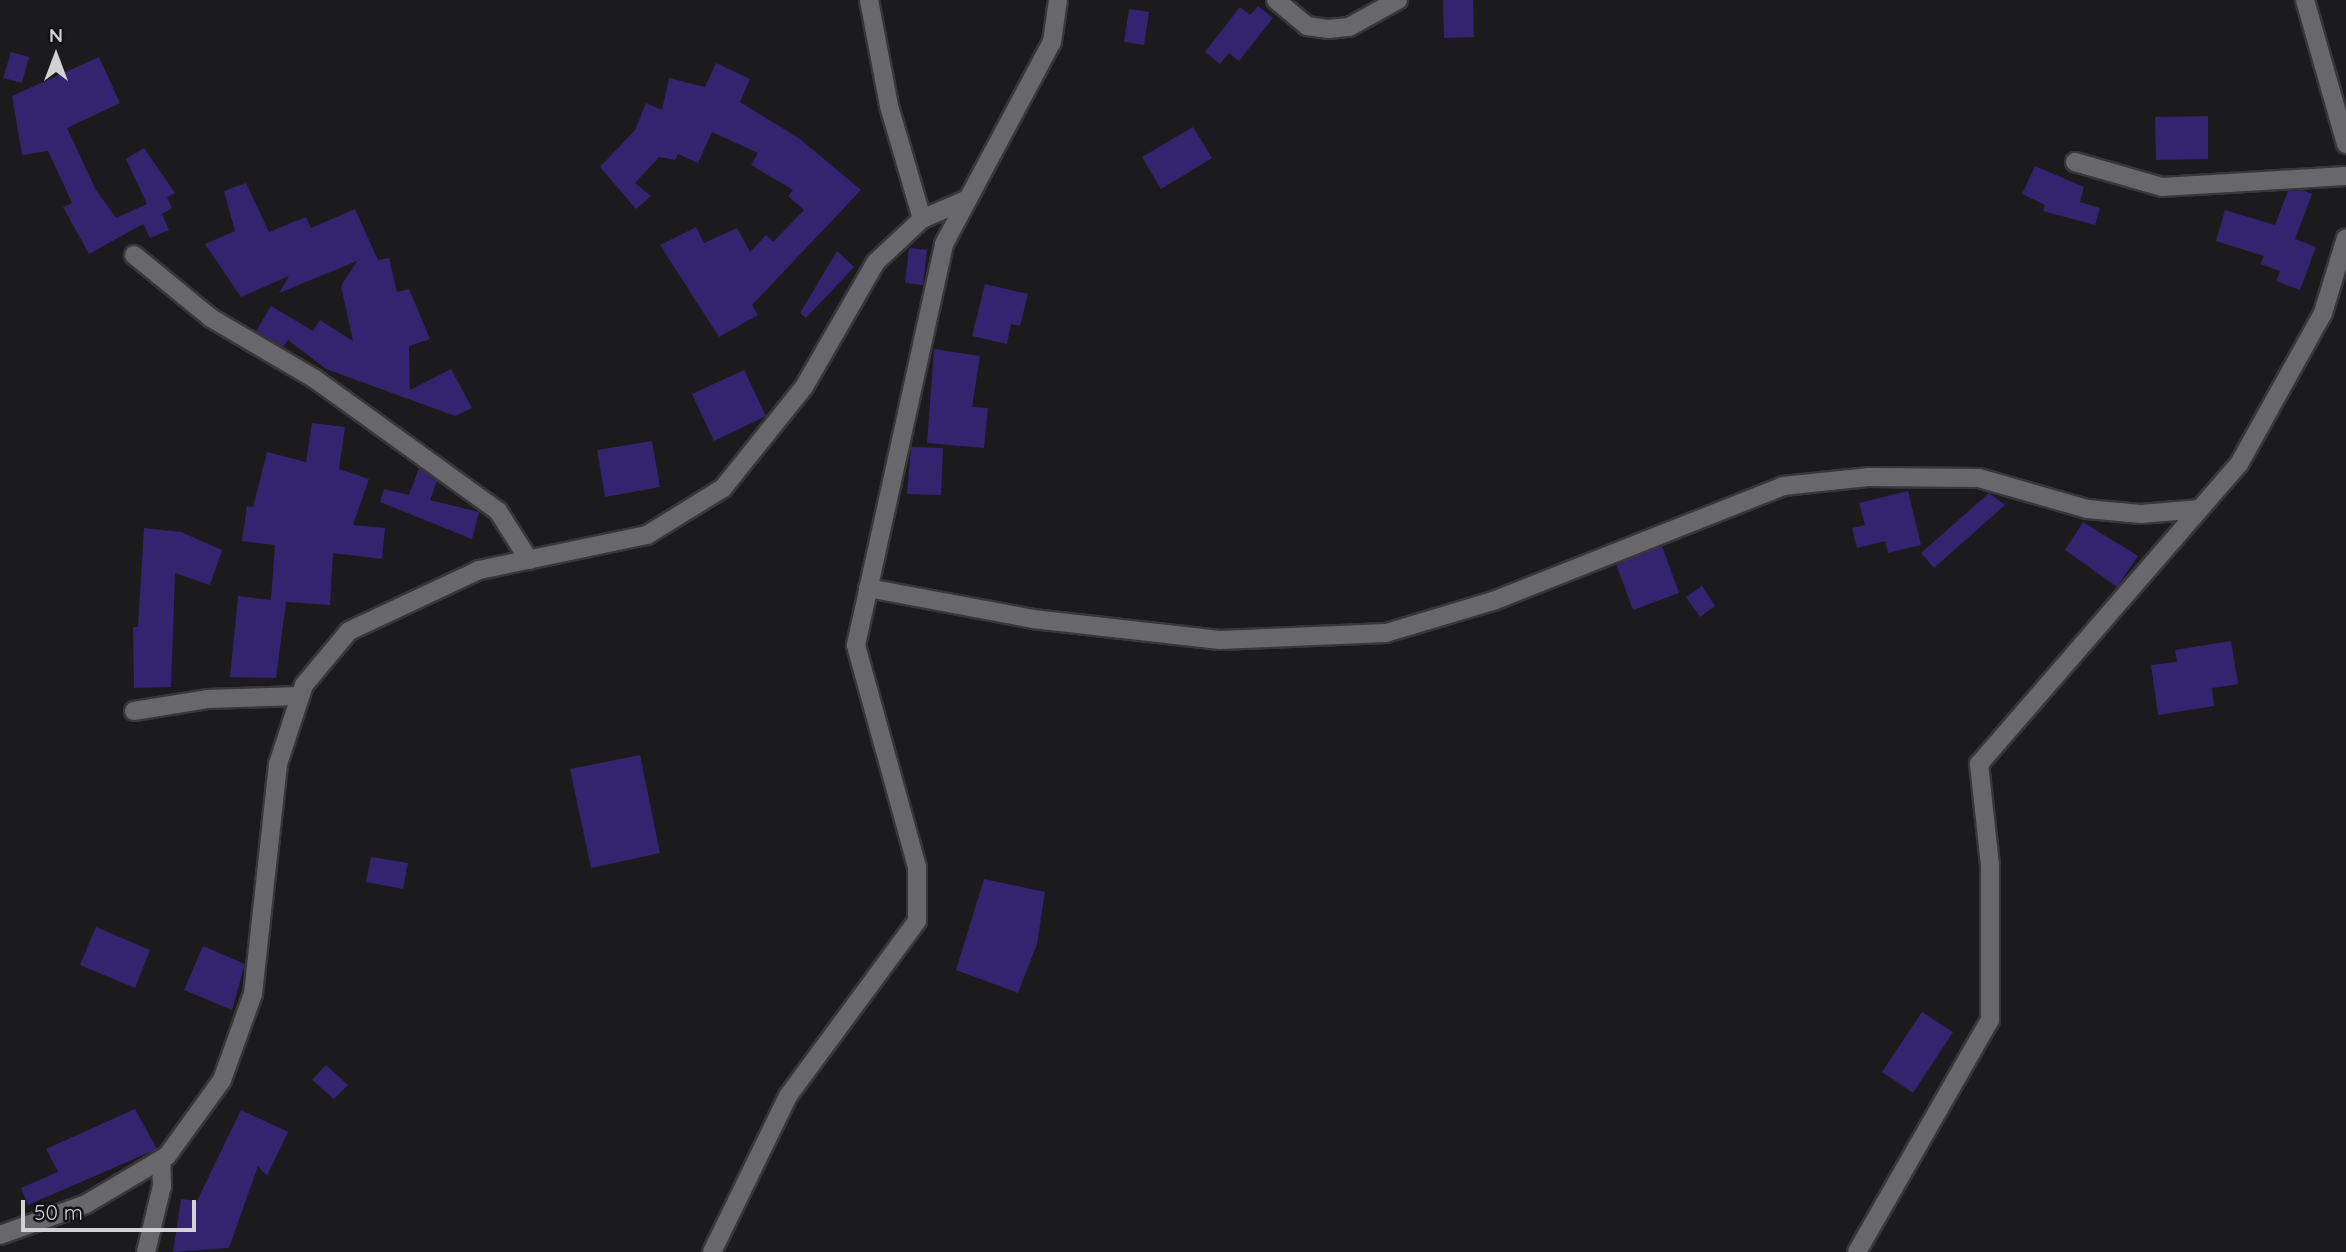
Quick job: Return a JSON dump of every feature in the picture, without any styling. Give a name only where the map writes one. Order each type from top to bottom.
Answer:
[{"type":"street","points":[[869,0],[889,106],[922,219]]},
{"type":"street","points":[[712,1252],[788,1096],[917,921],[917,867],[856,645],[944,244],[1052,42],[1058,0]]},
{"type":"street","points":[[1276,0],[1307,26],[1329,29],[1349,27],[1398,0]]},
{"type":"street","points":[[2305,0],[2346,144]]},
{"type":"street","points":[[2075,162],[2162,187],[2346,176]]},
{"type":"street","points":[[0,1235],[86,1204],[161,1160],[222,1080],[253,994],[278,764],[300,696],[349,632],[479,570],[647,535],[723,488],[804,387],[876,262],[922,219],[968,199]]},
{"type":"street","points":[[1857,1252],[1990,1020],[1990,865],[1979,764],[2239,464],[2322,313],[2346,238]]},
{"type":"street","points":[[134,255],[211,318],[315,379],[498,510],[529,560]]},
{"type":"street","points":[[868,588],[1033,619],[1220,640],[1386,633],[1493,601],[1783,486],[1868,477],[1979,478],[2087,509],[2141,514],[2200,509]]},
{"type":"street","points":[[134,712],[207,699],[300,696]]},
{"type":"street","points":[[146,1252],[162,1186],[161,1160]]},
{"type":"building","points":[[1443,0],[1473,0],[1474,37],[1444,38]]},
{"type":"building","points":[[1258,6],[1273,18],[1239,61],[1229,53],[1220,64],[1205,52],[1240,7],[1250,15]]},
{"type":"building","points":[[1129,9],[1149,12],[1144,45],[1124,42]]},
{"type":"building","points":[[11,52],[29,57],[22,83],[3,78]]},
{"type":"building","points":[[99,57],[120,103],[67,128],[96,190],[116,218],[147,204],[126,159],[144,148],[175,193],[167,197],[172,208],[162,214],[169,230],[150,238],[143,224],[89,254],[63,207],[72,203],[48,151],[22,155],[12,96]]},
{"type":"building","points":[[716,63],[750,79],[740,102],[800,139],[861,190],[752,305],[758,315],[719,337],[660,245],[696,227],[704,243],[737,228],[750,252],[766,235],[773,242],[804,210],[788,196],[793,190],[751,165],[758,153],[712,132],[698,163],[678,154],[675,160],[659,157],[635,183],[651,196],[636,209],[600,167],[635,130],[646,103],[662,110],[669,78],[705,87]]},
{"type":"building","points":[[2208,116],[2208,159],[2156,160],[2155,117]]},
{"type":"building","points":[[1193,127],[1212,158],[1161,189],[1142,157]]},
{"type":"building","points":[[2035,166],[2084,187],[2080,202],[2100,208],[2095,225],[2043,211],[2045,205],[2022,194]]},
{"type":"building","points":[[246,183],[269,232],[306,217],[311,228],[355,209],[378,260],[389,258],[397,292],[409,289],[430,339],[409,346],[410,390],[451,369],[472,408],[455,416],[326,369],[288,340],[283,347],[256,331],[271,306],[313,331],[320,320],[353,341],[341,286],[357,261],[279,293],[289,276],[241,297],[205,244],[235,231],[224,191]]},
{"type":"building","points":[[2302,190],[2312,194],[2295,239],[2316,247],[2300,290],[2276,281],[2280,271],[2260,264],[2264,256],[2216,241],[2225,210],[2275,225],[2288,191]]},
{"type":"building","points":[[909,248],[927,250],[923,285],[905,283]]},
{"type":"building","points":[[837,251],[854,267],[806,318],[800,313]]},
{"type":"building","points":[[985,284],[1028,294],[1020,326],[1011,324],[1007,344],[972,336]]},
{"type":"building","points":[[934,349],[980,356],[972,407],[988,408],[984,448],[927,443]]},
{"type":"building","points":[[744,370],[766,416],[714,441],[692,394]]},
{"type":"building","points":[[312,423],[345,427],[339,469],[369,479],[353,525],[385,528],[382,559],[333,553],[330,605],[286,602],[276,678],[230,677],[238,596],[271,600],[275,545],[242,541],[247,506],[253,507],[267,452],[306,462]]},
{"type":"building","points":[[652,441],[660,487],[605,497],[597,450]]},
{"type":"building","points":[[911,447],[943,448],[941,495],[907,494]]},
{"type":"building","points":[[419,468],[437,481],[430,500],[479,512],[472,539],[380,502],[384,489],[409,495]]},
{"type":"building","points":[[1908,491],[1921,545],[1888,553],[1885,541],[1857,548],[1852,528],[1865,525],[1859,503]]},
{"type":"building","points":[[1989,493],[2005,505],[1934,568],[1921,553]]},
{"type":"building","points":[[2083,522],[2138,556],[2117,587],[2065,550]]},
{"type":"building","points":[[144,528],[181,532],[222,550],[210,585],[175,573],[171,687],[134,688],[133,627],[138,627]]},
{"type":"building","points":[[1662,546],[1679,593],[1633,610],[1616,564]]},
{"type":"building","points":[[1702,586],[1715,606],[1700,617],[1686,597]]},
{"type":"building","points":[[2231,641],[2238,684],[2212,688],[2214,706],[2158,715],[2151,665],[2177,662],[2175,650]]},
{"type":"building","points":[[640,755],[660,853],[591,868],[570,769]]},
{"type":"building","points":[[371,857],[408,863],[403,889],[366,882]]},
{"type":"building","points":[[984,879],[1045,892],[1037,944],[1018,993],[956,970]]},
{"type":"building","points":[[96,927],[150,950],[135,988],[80,965]]},
{"type":"building","points":[[203,946],[245,964],[232,1010],[184,990]]},
{"type":"building","points":[[1922,1012],[1953,1032],[1913,1093],[1882,1072]]},
{"type":"building","points":[[326,1065],[348,1085],[334,1099],[312,1080]]},
{"type":"building","points":[[135,1109],[157,1149],[28,1205],[21,1188],[58,1172],[46,1149]]},
{"type":"building","points":[[241,1110],[288,1132],[267,1176],[258,1166],[229,1248],[173,1252],[181,1199],[197,1201]]}]
